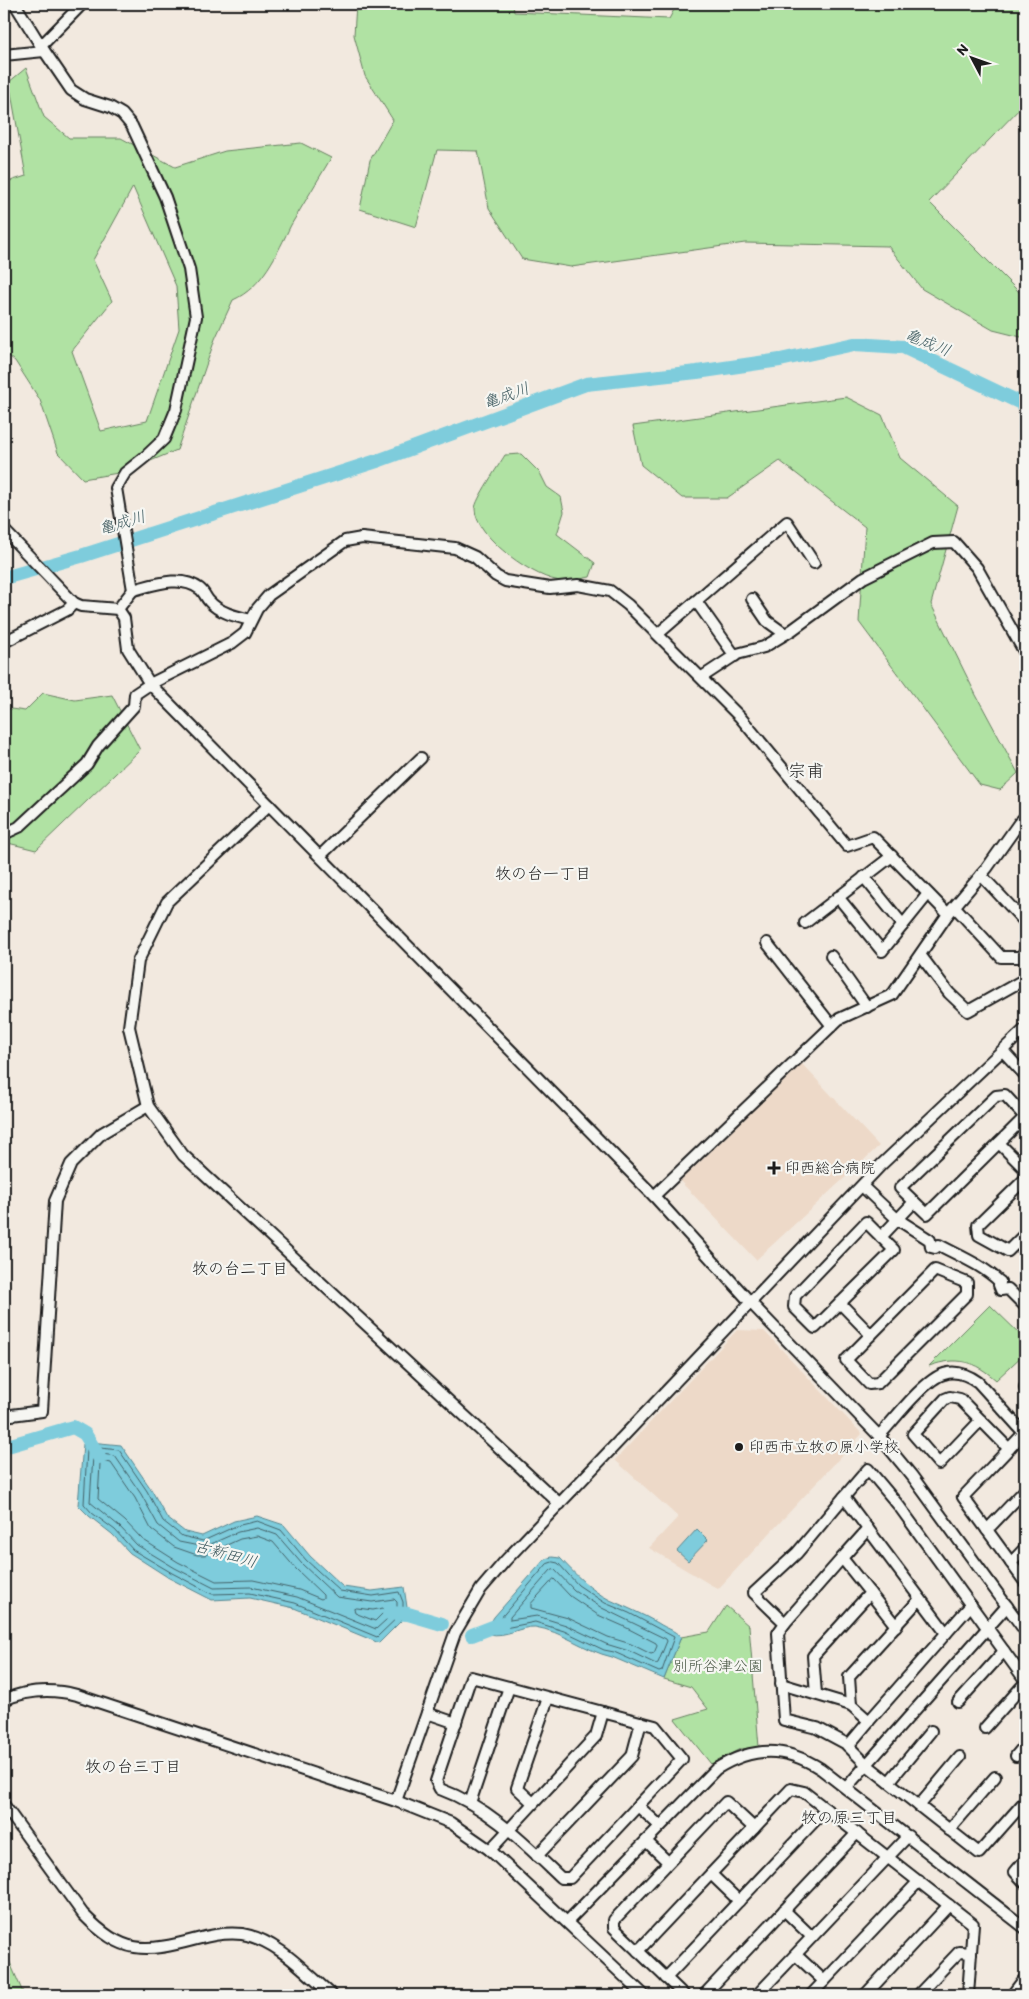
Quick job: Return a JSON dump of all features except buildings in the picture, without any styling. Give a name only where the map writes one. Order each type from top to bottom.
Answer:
[{"type":"street","points":[[15,4],[71,90],[85,99],[110,107],[122,114],[132,126],[165,197],[189,269],[196,317],[176,410],[164,439],[125,473],[116,488],[132,590]]},
{"type":"street","points":[[4,55],[42,48],[82,4]]},
{"type":"street","points":[[658,634],[787,522],[814,563]]},
{"type":"street","points":[[4,530],[74,603],[81,606],[118,609]]},
{"type":"street","points":[[4,834],[19,827],[87,764],[98,746],[134,706],[134,694],[232,642],[245,633],[251,620],[268,595],[346,541],[362,538],[456,548],[475,557],[496,576],[505,580],[550,588],[578,584],[610,591],[658,634],[740,717],[847,846],[873,837],[928,894],[952,911],[1001,957],[1019,957],[1025,953]]},
{"type":"street","points":[[702,677],[735,656],[764,647],[863,578],[933,542],[954,542],[977,568],[1025,653]]},
{"type":"street","points":[[118,609],[132,590],[164,581],[181,581],[200,589],[210,603],[231,615],[251,620]]},
{"type":"street","points":[[752,599],[768,621],[785,634]]},
{"type":"street","points":[[696,601],[735,656]]},
{"type":"street","points":[[4,642],[67,610],[74,603]]},
{"type":"street","points":[[118,609],[124,618],[128,649],[150,684],[654,1196],[751,1303],[879,1436],[912,1476],[1025,1631]]},
{"type":"street","points":[[320,856],[421,758]]},
{"type":"street","points":[[269,804],[167,902],[138,960],[129,1027],[148,1106],[183,1155],[560,1504]]},
{"type":"street","points":[[654,1196],[839,1019],[892,995],[952,911],[981,875],[1018,823],[1025,817]]},
{"type":"street","points":[[805,923],[892,856]]},
{"type":"street","points":[[981,875],[1025,922]]},
{"type":"street","points":[[864,877],[903,925]]},
{"type":"street","points":[[838,897],[882,950],[928,894]]},
{"type":"street","points":[[767,943],[832,1026]]},
{"type":"street","points":[[832,956],[867,1007]]},
{"type":"street","points":[[921,956],[949,993],[968,1011],[1025,979]]},
{"type":"street","points":[[396,1801],[455,1633],[481,1589],[505,1561],[889,1158],[1025,1029]]},
{"type":"street","points":[[1002,1051],[1025,1075]]},
{"type":"street","points":[[1005,1095],[1025,1117],[927,1214],[914,1202],[900,1188],[996,1096],[1005,1095]]},
{"type":"street","points":[[4,1416],[42,1411],[55,1201],[71,1164],[102,1133],[148,1106]]},
{"type":"street","points":[[1000,1143],[1025,1168]]},
{"type":"street","points":[[1025,1179],[978,1225],[979,1235],[1008,1252],[1025,1234]]},
{"type":"street","points":[[862,1186],[897,1219],[934,1242],[988,1270],[1000,1282],[1005,1279],[1009,1281],[1008,1290],[1025,1306]]},
{"type":"street","points":[[881,1237],[914,1202]]},
{"type":"street","points":[[866,1222],[894,1250],[840,1303],[815,1328],[794,1307],[795,1296],[866,1222]]},
{"type":"street","points":[[935,1270],[967,1283],[967,1294],[878,1383],[869,1384],[846,1360],[871,1335],[935,1270]]},
{"type":"street","points":[[840,1303],[871,1335]]},
{"type":"street","points":[[879,1436],[929,1383],[945,1373],[970,1377],[978,1382],[1025,1433],[963,1497],[1025,1582]]},
{"type":"street","points":[[981,1420],[939,1464],[913,1434],[944,1400],[950,1397],[960,1399],[981,1420],[1008,1449]]},
{"type":"street","points":[[785,1624],[754,1593],[797,1553],[868,1469],[899,1506],[1025,1681],[985,1728]]},
{"type":"street","points":[[987,1530],[1025,1490]]},
{"type":"street","points":[[844,1497],[946,1633]]},
{"type":"street","points":[[868,1529],[778,1632],[784,1720],[818,1728],[848,1746],[867,1765],[979,1853],[1025,1801]]},
{"type":"street","points":[[1011,1563],[1025,1548]]},
{"type":"street","points":[[842,1558],[896,1626]]},
{"type":"street","points":[[816,1694],[813,1656],[870,1593]]},
{"type":"street","points":[[851,1705],[849,1677],[920,1599]]},
{"type":"street","points":[[848,1746],[971,1605]]},
{"type":"street","points":[[846,1788],[1007,1606]]},
{"type":"street","points":[[958,1702],[1004,1651]]},
{"type":"street","points":[[471,1677],[509,1687],[655,1726],[682,1759],[570,1878],[561,1878],[509,1830],[486,1812],[440,1789],[436,1781],[471,1677]]},
{"type":"street","points":[[781,1684],[851,1705],[869,1721]]},
{"type":"street","points":[[470,1803],[509,1687]]},
{"type":"street","points":[[4,1700],[38,1691],[65,1692],[77,1695],[396,1801],[451,1822],[490,1850],[644,1995]]},
{"type":"street","points":[[533,1803],[518,1788],[548,1698]]},
{"type":"street","points":[[490,1850],[596,1736],[603,1712]]},
{"type":"street","points":[[427,1713],[456,1723]]},
{"type":"street","points":[[537,1856],[632,1756],[641,1722]]},
{"type":"street","points":[[889,1782],[931,1732]]},
{"type":"street","points":[[1016,1756],[1025,1746]]},
{"type":"street","points":[[567,1922],[716,1769],[743,1755],[758,1752],[780,1752],[799,1757],[822,1769],[1025,1928]]},
{"type":"street","points":[[919,1806],[960,1757]]},
{"type":"street","points":[[949,1830],[995,1777]]},
{"type":"street","points":[[638,1951],[791,1789],[804,1792],[973,1924],[968,1995]]},
{"type":"street","points":[[684,1995],[614,1928],[614,1920],[726,1802],[754,1828]]},
{"type":"street","points":[[4,1805],[84,1914],[96,1928],[118,1942],[131,1947],[146,1949],[162,1947],[212,1934],[241,1934],[276,1948],[332,1995]]},
{"type":"street","points":[[638,1806],[660,1826]]},
{"type":"street","points":[[666,1978],[826,1809]]},
{"type":"street","points":[[704,1995],[856,1833]]},
{"type":"street","points":[[757,1995],[908,1836]]},
{"type":"street","points":[[646,1841],[668,1862]]},
{"type":"street","points":[[1025,1860],[1015,1872],[1025,1883]]},
{"type":"street","points":[[710,1874],[739,1901]]},
{"type":"street","points":[[811,1995],[919,1881]]},
{"type":"street","points":[[865,1995],[949,1905]]},
{"type":"street","points":[[784,1910],[812,1937]]},
{"type":"street","points":[[918,1995],[959,1952],[971,1953]]},
{"type":"street","points":[[796,1955],[824,1982]]},
{"type":"street","points":[[1012,1995],[1025,1978]]},
{"type":"shaded area","name":"印西総合病院","points":[[802,1064],[879,1146],[756,1260],[680,1181]]},
{"type":"shaded area","name":"印西市立牧の原小学校","points":[[737,1330],[764,1331],[862,1434],[718,1589],[649,1548],[678,1517],[615,1460]]},
{"type":"green space","points":[[356,4],[513,4],[514,12],[669,19],[677,4],[1025,4],[1025,103],[929,202],[1019,292],[1025,293],[1025,338],[993,330],[922,289],[888,246],[745,243],[571,267],[522,259],[489,208],[478,151],[437,150],[416,227],[360,209],[370,160],[393,120],[365,76],[354,35]]},
{"type":"green space","points":[[26,68],[44,117],[69,138],[121,138],[175,167],[225,151],[301,143],[331,158],[268,268],[253,287],[233,300],[215,339],[177,450],[124,472],[83,479],[58,453],[40,400],[15,361],[4,352],[4,183],[26,176],[9,82]],"holes":[[[133,187],[176,286],[179,329],[147,421],[101,431],[72,351],[112,301],[93,260]]]},
{"type":"green space","points":[[846,397],[882,415],[900,458],[958,506],[931,604],[976,695],[1018,773],[1000,790],[980,785],[859,622],[865,527],[780,461],[727,498],[682,498],[641,465],[633,426]]},
{"type":"green space","points":[[521,454],[540,473],[547,487],[561,497],[564,512],[557,534],[595,563],[590,577],[563,581],[538,574],[509,556],[485,532],[478,520],[475,509],[476,505],[505,455]]},
{"type":"green space","points":[[43,693],[75,700],[112,695],[140,750],[36,850],[4,842],[4,708],[25,711]]},
{"type":"green space","points":[[990,1305],[1025,1339],[1025,1353],[996,1380],[980,1368],[965,1362],[949,1361],[929,1366]]},
{"type":"green space","name":"別所谷津公園","points":[[726,1606],[749,1626],[759,1747],[740,1749],[711,1764],[675,1719],[708,1709],[691,1687],[664,1679],[681,1637],[709,1632]]},
{"type":"green space","points":[[4,1949],[24,1995],[4,1995]]},
{"type":"water","points":[[90,1442],[121,1445],[151,1489],[167,1518],[185,1532],[202,1536],[234,1521],[257,1516],[284,1525],[310,1556],[343,1587],[372,1591],[404,1587],[408,1614],[379,1643],[294,1608],[250,1598],[212,1600],[169,1578],[130,1553],[112,1534],[78,1505],[83,1444]]},
{"type":"water","points":[[697,1529],[708,1540],[688,1561],[677,1551]]},
{"type":"water","points":[[552,1557],[560,1558],[583,1581],[603,1596],[673,1631],[681,1637],[664,1679],[545,1629],[530,1627],[501,1634],[489,1634],[486,1630],[494,1617],[545,1559]]},
{"type":"waterway","name":"亀成川","points":[[4,578],[81,556],[380,460],[586,384],[697,372],[780,360],[854,344],[903,347],[1025,405]]},
{"type":"waterway","name":"古新田川","points":[[4,1447],[73,1427],[85,1434],[99,1457]]},
{"type":"waterway","name":"古新田川","points":[[389,1613],[408,1614],[442,1624]]},
{"type":"waterway","name":"古新田川","points":[[472,1635],[503,1623]]},
{"type":"place","name":"印西総合病院","points":[[774,1168]]},
{"type":"place","name":"印西市立牧の原小学校","points":[[739,1447]]},
{"type":"district","name":"宗甫","points":[[806,771]]},
{"type":"district","name":"牧の台一丁目","points":[[543,873]]},
{"type":"district","name":"牧の台二丁目","points":[[240,1268]]},
{"type":"district","name":"牧の台三丁目","points":[[133,1766]]},
{"type":"district","name":"牧の原三丁目","points":[[849,1817]]}]
